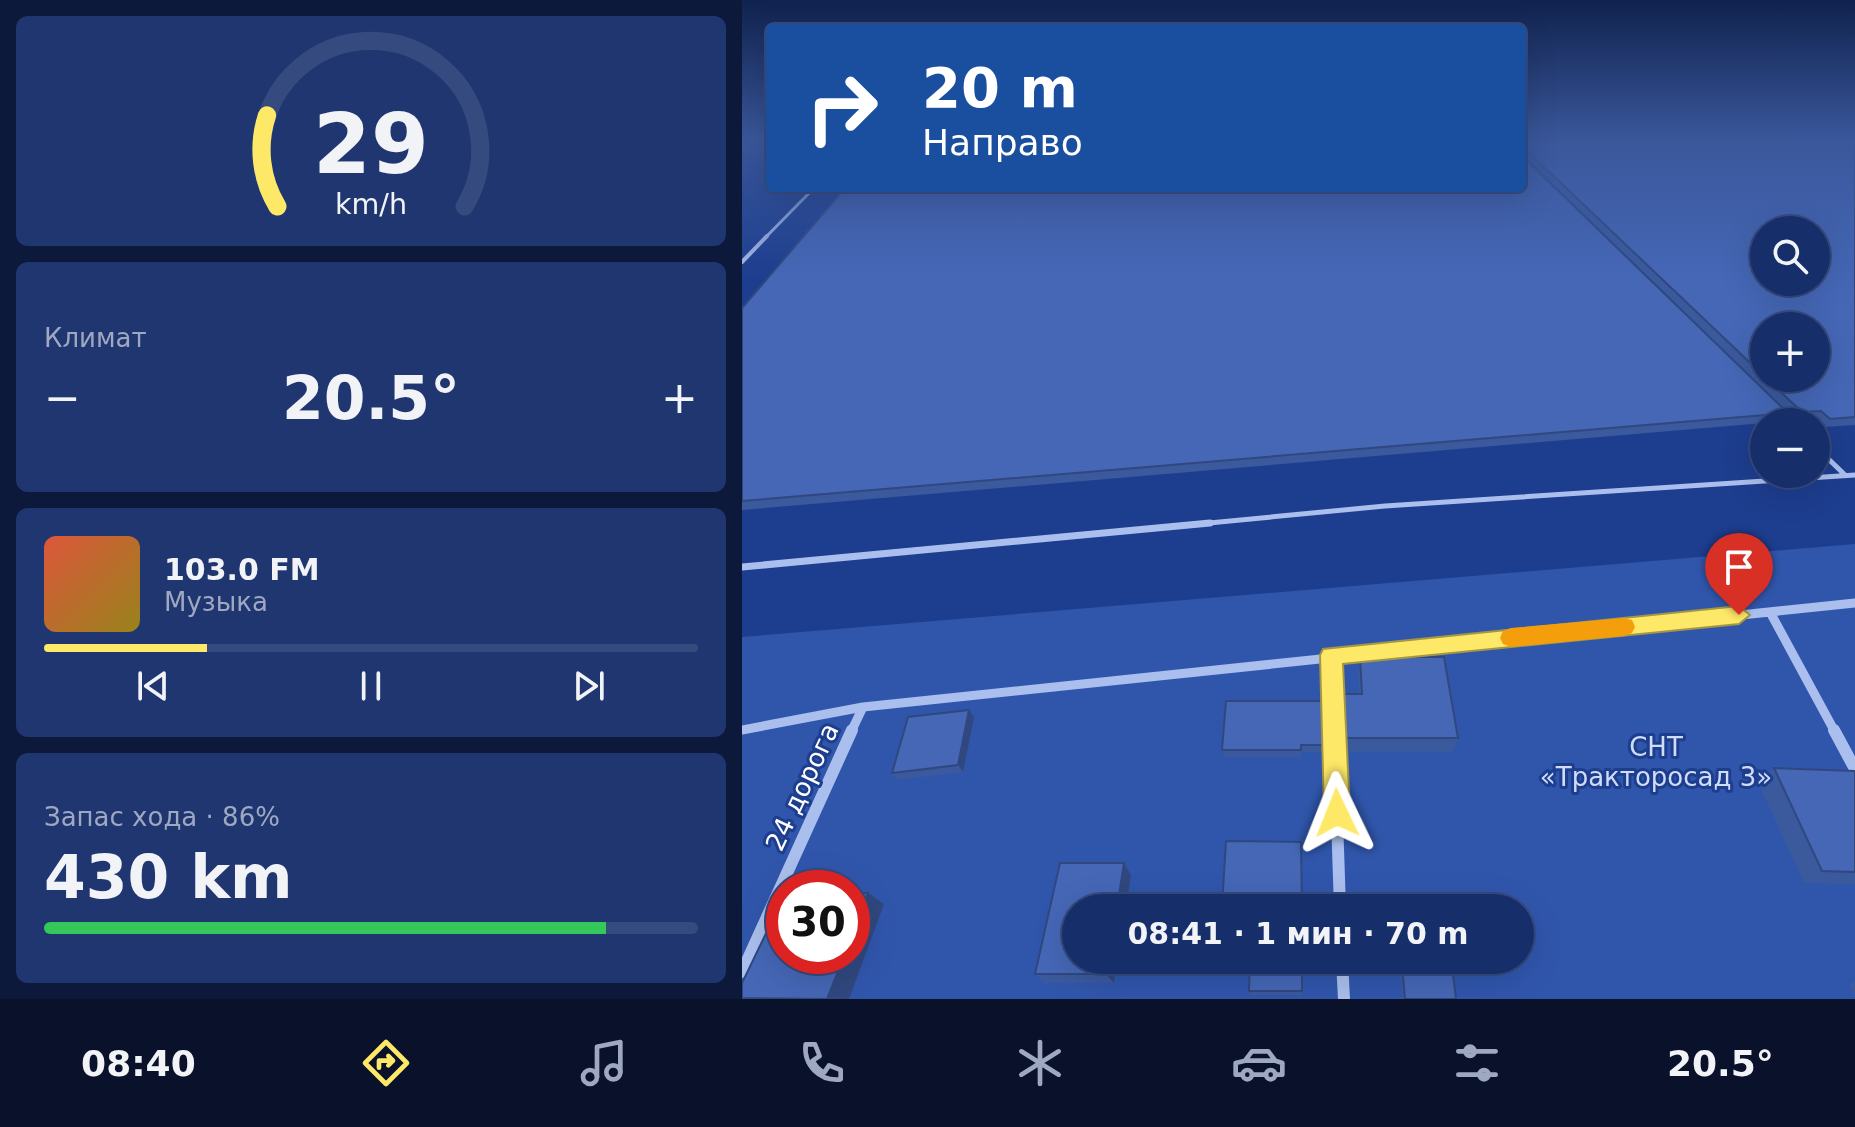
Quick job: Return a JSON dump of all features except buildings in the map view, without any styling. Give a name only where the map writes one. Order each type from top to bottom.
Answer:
[{"type":"street","points":[[742,730],[863,707],[1331,655],[1855,603]]},
{"type":"street","points":[[1770,612],[1855,769]]},
{"type":"street","points":[[1331,655],[1340,894]]},
{"type":"street","name":"24 дорога","points":[[742,972],[863,707]]},
{"type":"street","points":[[1343,974],[1344,999]]},
{"type":"lane","points":[[742,262],[810,192]]},
{"type":"lane","points":[[1830,461],[1846,476]]},
{"type":"lane","points":[[742,567],[1385,506],[1855,475]]},
{"type":"green space","name":"СНТ «Тракторосад 3»","points":[[1855,544],[1855,999],[742,999],[742,637]]},
{"type":"slow traffic","points":[[1511,638],[1624,627]]},
{"type":"route","points":[[1337,813],[1331,655],[1739,615]]}]
